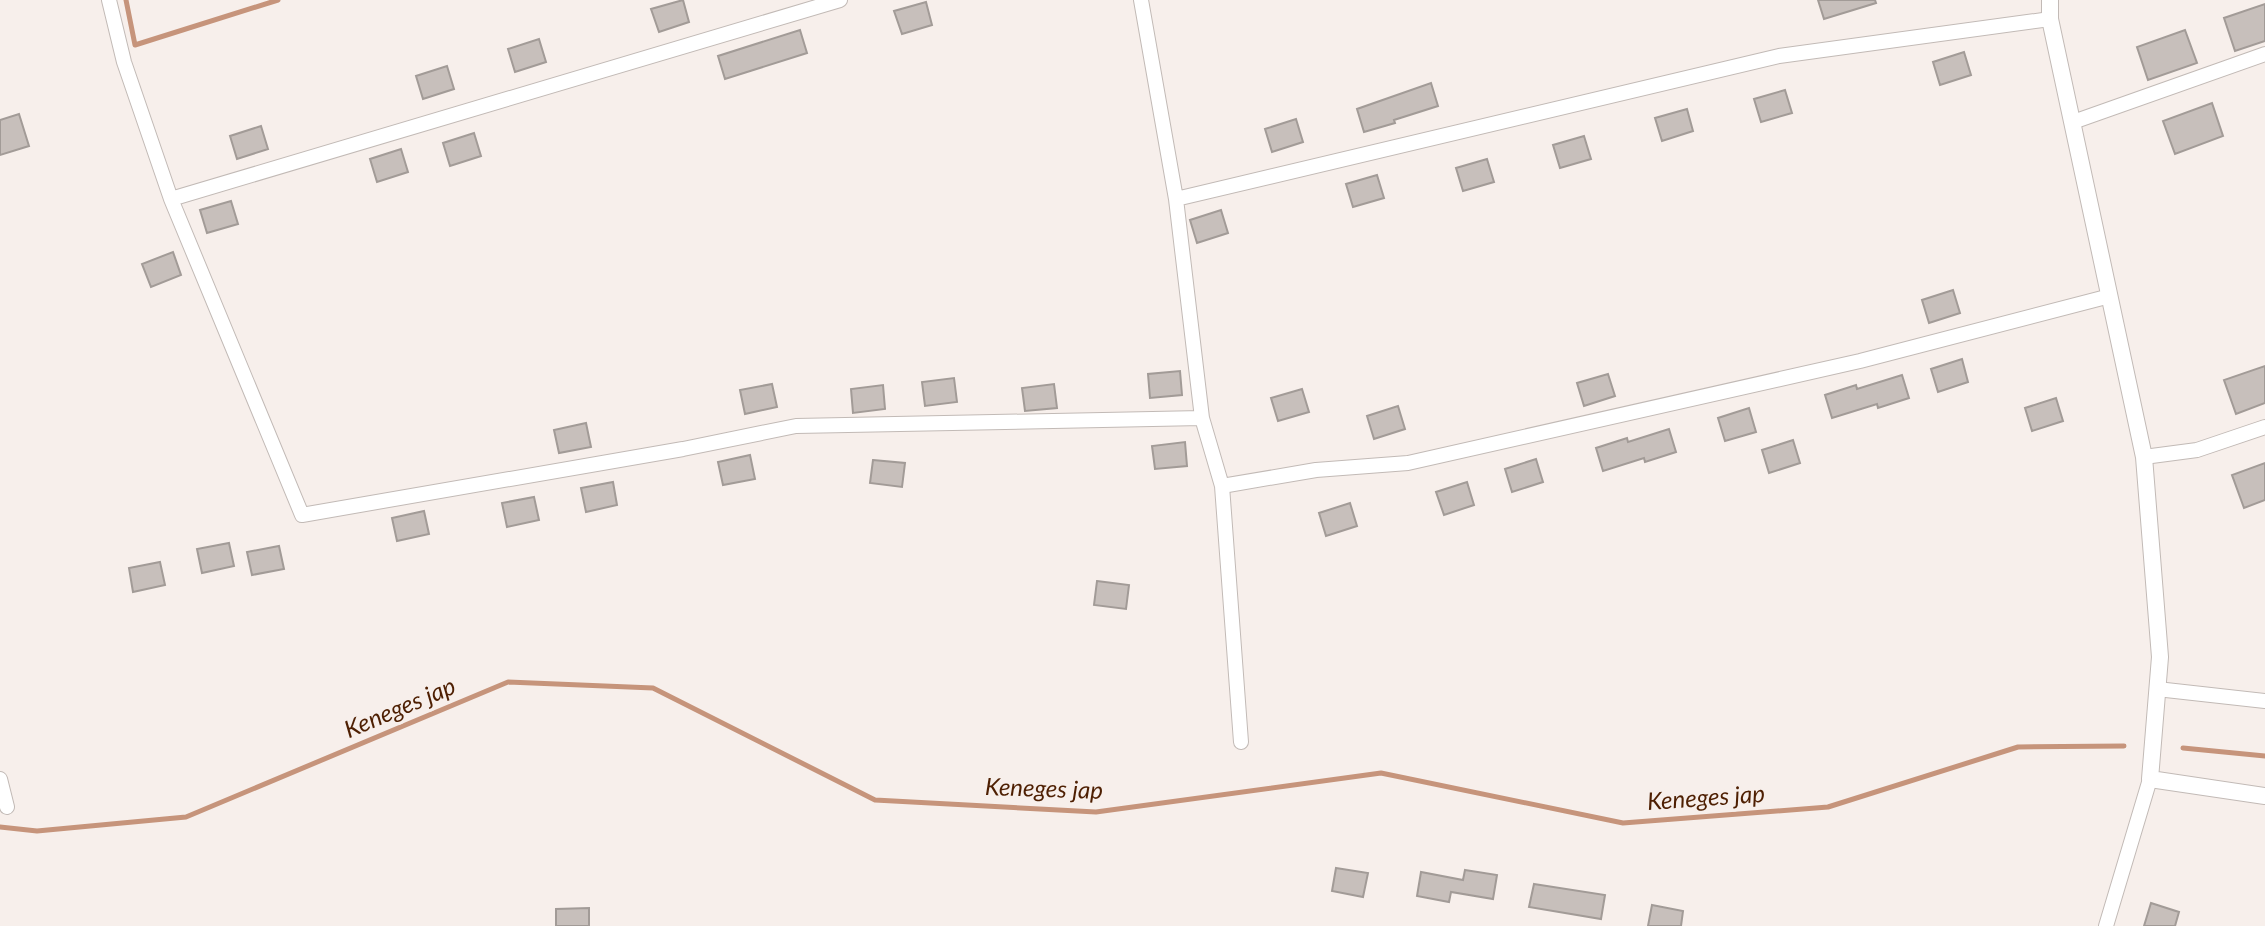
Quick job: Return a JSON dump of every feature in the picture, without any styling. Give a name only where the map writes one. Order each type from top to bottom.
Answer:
[{"type":"street","points":[[109,0],[124,62],[171,199],[302,515],[683,449],[796,426],[1202,418]]},
{"type":"street","points":[[171,199],[840,0]]},
{"type":"street","points":[[1141,0],[1176,199],[1202,418],[1222,486],[1241,742]]},
{"type":"street","points":[[2050,0],[2050,19],[2144,457],[2160,657],[2150,779],[2106,926]]},
{"type":"street","points":[[1176,199],[1779,56],[2050,19]]},
{"type":"street","points":[[2073,122],[2265,54]]},
{"type":"street","points":[[1222,486],[1316,470],[1408,463],[1860,361],[2110,296]]},
{"type":"street","points":[[2144,457],[2197,450],[2265,427]]},
{"type":"street","points":[[2157,689],[2265,701]]},
{"type":"street","points":[[0,779],[7,807]]},
{"type":"street","points":[[2150,779],[2265,796]]},
{"type":"building","points":[[683,0],[689,22],[659,32],[651,9]]},
{"type":"building","points":[[1818,0],[1875,0],[1876,3],[1824,19]]},
{"type":"building","points":[[926,2],[932,25],[902,34],[894,11]]},
{"type":"building","points":[[2265,4],[2265,41],[2235,51],[2224,18]]},
{"type":"building","points":[[800,30],[807,53],[725,79],[718,56]]},
{"type":"building","points":[[2185,30],[2197,63],[2148,80],[2137,47]]},
{"type":"building","points":[[539,39],[546,62],[515,72],[508,49]]},
{"type":"building","points":[[1964,52],[1971,75],[1940,85],[1933,62]]},
{"type":"building","points":[[447,66],[454,89],[423,99],[416,76]]},
{"type":"building","points":[[1431,83],[1438,106],[1364,132],[1357,109]]},
{"type":"building","points":[[1785,90],[1792,113],[1761,122],[1754,99]]},
{"type":"building","points":[[2212,103],[2223,136],[2175,154],[2163,121]]},
{"type":"building","points":[[1687,109],[1693,131],[1662,141],[1655,118]]},
{"type":"building","points":[[19,114],[29,146],[0,155],[0,120]]},
{"type":"building","points":[[1296,119],[1303,142],[1272,152],[1265,129]]},
{"type":"building","points":[[261,126],[268,149],[237,159],[230,136]]},
{"type":"building","points":[[474,133],[481,156],[450,166],[443,143]]},
{"type":"building","points":[[1584,136],[1591,159],[1560,168],[1553,145]]},
{"type":"building","points":[[401,149],[408,172],[377,182],[370,159]]},
{"type":"building","points":[[1487,159],[1494,182],[1463,191],[1456,168]]},
{"type":"building","points":[[1377,175],[1384,198],[1353,207],[1346,184]]},
{"type":"building","points":[[231,201],[238,224],[207,233],[200,210]]},
{"type":"building","points":[[1221,210],[1228,233],[1197,243],[1190,220]]},
{"type":"building","points":[[173,252],[181,275],[151,287],[142,264]]},
{"type":"building","points":[[1953,290],[1960,313],[1929,323],[1922,300]]},
{"type":"building","points":[[1962,359],[1968,382],[1938,392],[1931,369]]},
{"type":"building","points":[[2265,366],[2265,403],[2236,414],[2224,380]]},
{"type":"building","points":[[1180,371],[1182,395],[1150,398],[1148,374]]},
{"type":"building","points":[[1608,374],[1615,396],[1584,406],[1577,383]]},
{"type":"building","points":[[1902,375],[1909,398],[1832,418],[1825,395]]},
{"type":"building","points":[[954,378],[957,402],[925,406],[922,382]]},
{"type":"building","points":[[772,384],[777,407],[745,414],[740,390]]},
{"type":"building","points":[[1054,384],[1057,408],[1025,411],[1022,388]]},
{"type":"building","points":[[883,385],[885,409],[853,413],[851,389]]},
{"type":"building","points":[[1302,389],[1309,412],[1278,421],[1271,398]]},
{"type":"building","points":[[2056,398],[2063,421],[2032,431],[2025,408]]},
{"type":"building","points":[[1398,406],[1405,429],[1374,439],[1367,416]]},
{"type":"building","points":[[1749,408],[1756,432],[1725,441],[1718,418]]},
{"type":"building","points":[[586,423],[591,447],[559,453],[554,430]]},
{"type":"building","points":[[1669,429],[1676,452],[1603,471],[1596,448]]},
{"type":"building","points":[[1793,440],[1800,463],[1769,473],[1762,450]]},
{"type":"building","points":[[1185,442],[1187,466],[1155,469],[1152,446]]},
{"type":"building","points":[[750,455],[755,479],[723,485],[718,462]]},
{"type":"building","points":[[1536,459],[1543,482],[1512,492],[1505,469]]},
{"type":"building","points":[[873,460],[905,463],[902,487],[870,483]]},
{"type":"building","points":[[2265,463],[2265,500],[2244,508],[2232,475]]},
{"type":"building","points":[[613,482],[617,505],[586,512],[581,488]]},
{"type":"building","points":[[1467,482],[1474,505],[1444,515],[1436,492]]},
{"type":"building","points":[[534,497],[539,520],[507,527],[502,503]]},
{"type":"building","points":[[1350,503],[1357,526],[1326,536],[1319,513]]},
{"type":"building","points":[[424,511],[429,534],[397,541],[392,518]]},
{"type":"building","points":[[229,543],[234,566],[202,573],[197,549]]},
{"type":"building","points":[[279,546],[284,569],[252,575],[247,552]]},
{"type":"building","points":[[160,562],[165,585],[133,592],[129,568]]},
{"type":"building","points":[[1097,581],[1129,585],[1126,609],[1094,605]]},
{"type":"building","points":[[1336,868],[1368,873],[1363,897],[1332,891]]},
{"type":"building","points":[[1465,870],[1497,875],[1493,899],[1451,892],[1449,902],[1417,896],[1421,872],[1463,880]]},
{"type":"building","points":[[1534,884],[1605,895],[1601,919],[1529,907]]},
{"type":"building","points":[[2151,903],[2179,912],[2175,926],[2144,926]]},
{"type":"building","points":[[1652,905],[1683,911],[1681,926],[1648,926]]},
{"type":"building","points":[[589,908],[589,926],[556,926],[556,909]]},
{"type":"waterway","points":[[126,0],[135,45],[278,0]]},
{"type":"waterway","name":"Keneges jap","points":[[0,827],[37,831],[186,817],[508,682],[653,688],[875,800],[1096,812],[1381,773],[1623,823],[1828,807],[2018,747],[2124,746]]},
{"type":"waterway","name":"Keneges jap","points":[[2183,748],[2265,756]]}]
